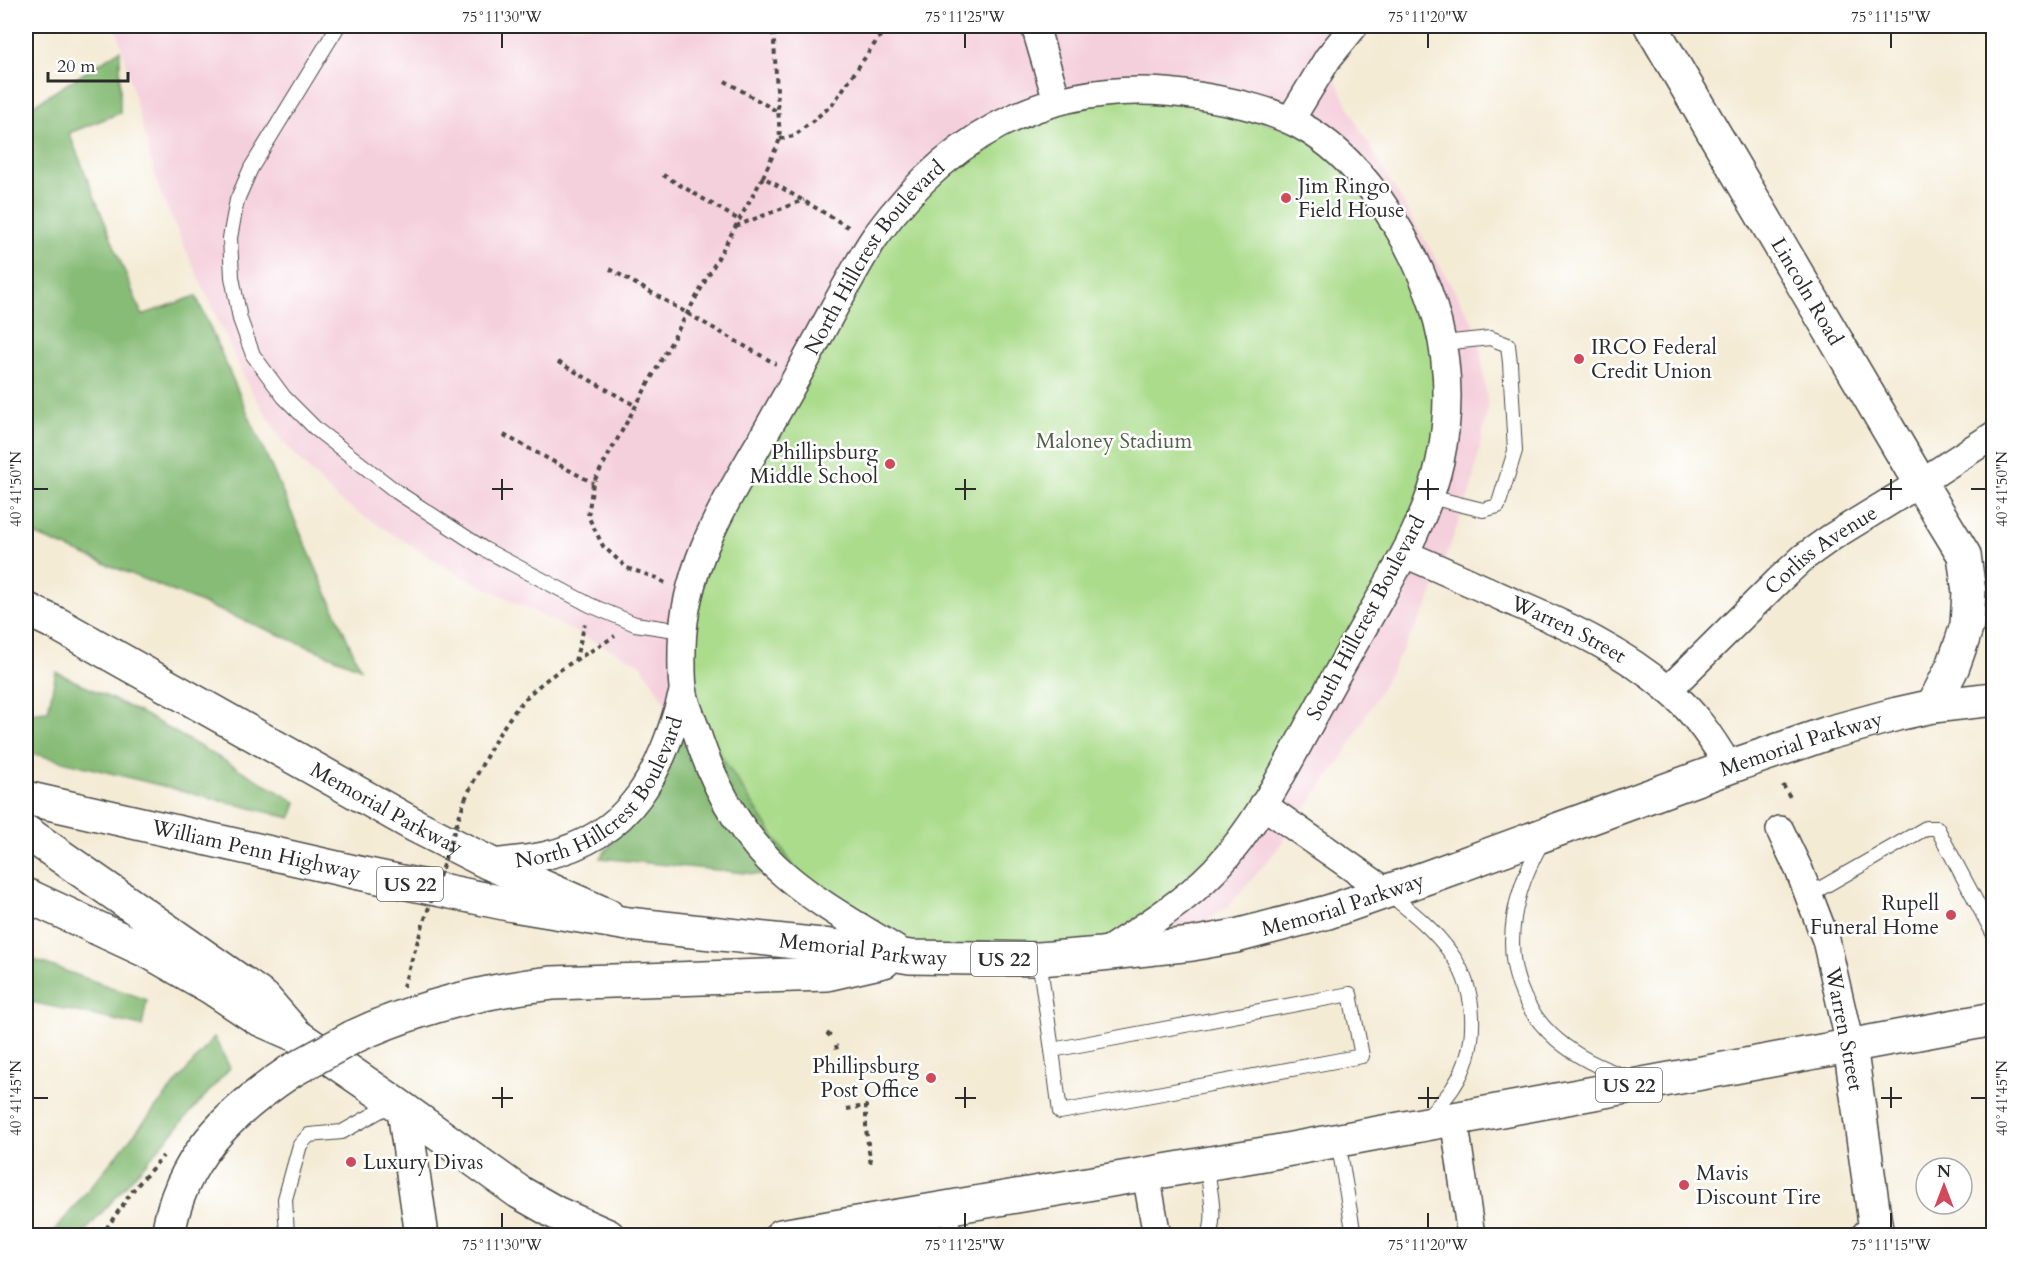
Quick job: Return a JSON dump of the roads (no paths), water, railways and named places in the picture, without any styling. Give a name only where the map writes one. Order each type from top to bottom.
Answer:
[{"type":"main road","name":"Lincoln Road","points":[[1651,26],[1964,555],[1969,592],[1967,625],[1958,655],[1933,706]]},
{"type":"main road","name":"Lincoln Road","points":[[1964,555],[1994,576]]},
{"type":"main road","name":"Memorial Parkway","points":[[29,613],[416,826],[489,863],[628,924],[906,956],[1039,959],[1180,945],[1236,936],[1328,912],[1387,892],[1729,767],[1863,722],[1933,706],[1994,699]]},
{"type":"main road","name":"William Penn Highway","points":[[26,798],[359,873],[513,905],[628,924]]},
{"type":"main road","points":[[26,832],[264,998],[296,1035]]},
{"type":"main road","points":[[26,895],[151,953],[212,988],[257,1018],[296,1035],[400,1106],[519,1192],[556,1213],[608,1236]]},
{"type":"main road","points":[[168,1236],[174,1206],[181,1187],[215,1132],[249,1101],[291,1071],[382,1023],[432,1006],[523,986],[552,983],[828,974],[906,956]]},
{"type":"main road","name":"US 22","points":[[781,1236],[951,1222],[1146,1174],[1994,1019]]},
{"type":"main road","name":"Warren Street","points":[[1850,1045],[1874,1234]]},
{"type":"main road","points":[[400,1106],[422,1236]]},
{"type":"main road","points":[[181,1187],[190,1236]]},
{"type":"street","points":[[1035,26],[1057,101]]},
{"type":"street","points":[[1291,119],[1328,58],[1354,26]]},
{"type":"street","name":"North Hillcrest Boulevard","points":[[489,863],[542,857],[560,852],[594,837],[624,814],[637,800],[660,761],[670,738],[683,692],[682,631],[687,596],[697,561],[725,505],[873,241],[917,186],[944,160],[978,136],[1016,116],[1057,101],[1104,92],[1143,90],[1180,93],[1223,100],[1291,119]]},
{"type":"street","name":"South Hillcrest Boulevard","points":[[1101,954],[1151,922],[1207,877],[1233,848],[1263,805],[1405,554],[1430,497],[1439,468],[1447,417],[1448,390],[1443,343],[1435,307],[1422,273],[1390,214],[1369,186],[1326,139],[1291,119]]},
{"type":"street","name":"Corliss Avenue","points":[[1668,690],[1804,557],[1994,435]]},
{"type":"street","name":"Warren Street","points":[[1405,554],[1577,630],[1609,647],[1668,690],[1690,711],[1713,740],[1729,767]]},
{"type":"street","name":"North Hillcrest Boulevard","points":[[683,692],[702,751],[723,796],[753,842],[768,860],[831,910],[906,956]]},
{"type":"street","points":[[1263,805],[1387,892]]},
{"type":"street","name":"Warren Street","points":[[1780,830],[1826,940],[1850,1045]]},
{"type":"street","points":[[1454,1118],[1471,1236]]},
{"type":"street","points":[[1146,1174],[1156,1236]]},
{"type":"lane","points":[[338,26],[251,168],[237,200],[230,238],[232,277],[240,319],[253,355],[284,397],[316,429],[397,492],[484,549],[590,605],[635,624],[682,631]]},
{"type":"lane","points":[[1430,497],[1483,510],[1498,506],[1515,451],[1508,345],[1490,338],[1443,343]]},
{"type":"lane","points":[[1809,895],[1926,828],[1937,828],[1994,935]]},
{"type":"lane","points":[[1546,835],[1522,880],[1516,901],[1512,945],[1518,982],[1525,999],[1544,1029],[1569,1051],[1607,1071],[1644,1082]]},
{"type":"lane","points":[[1387,892],[1427,926],[1454,957],[1463,973],[1472,1009],[1469,1050],[1459,1078],[1436,1108],[1415,1126]]},
{"type":"lane","points":[[1039,959],[1060,1112],[1362,1056],[1350,994],[1052,1050]]},
{"type":"lane","points":[[287,1236],[285,1199],[300,1145],[309,1135],[342,1132],[400,1106]]},
{"type":"lane","points":[[1338,1140],[1354,1236]]},
{"type":"lane","points":[[1206,1163],[1212,1212],[1212,1227],[1209,1236]]},
{"type":"place","name":"Jim Ringo Field House","points":[[1286,198]]},
{"type":"place","name":"IRCO Federal Credit Union","points":[[1579,359]]},
{"type":"place","name":"Phillipsburg Middle School","points":[[890,464]]},
{"type":"place","name":"Rupell Funeral Home","points":[[1951,915]]},
{"type":"place","name":"Phillipsburg Post Office","points":[[931,1078]]},
{"type":"place","name":"Luxury Divas","points":[[351,1162]]},
{"type":"place","name":"Mavis Discount Tire","points":[[1684,1185]]},
{"type":"park label","name":"Maloney Stadium","points":[[1114,441]]}]
